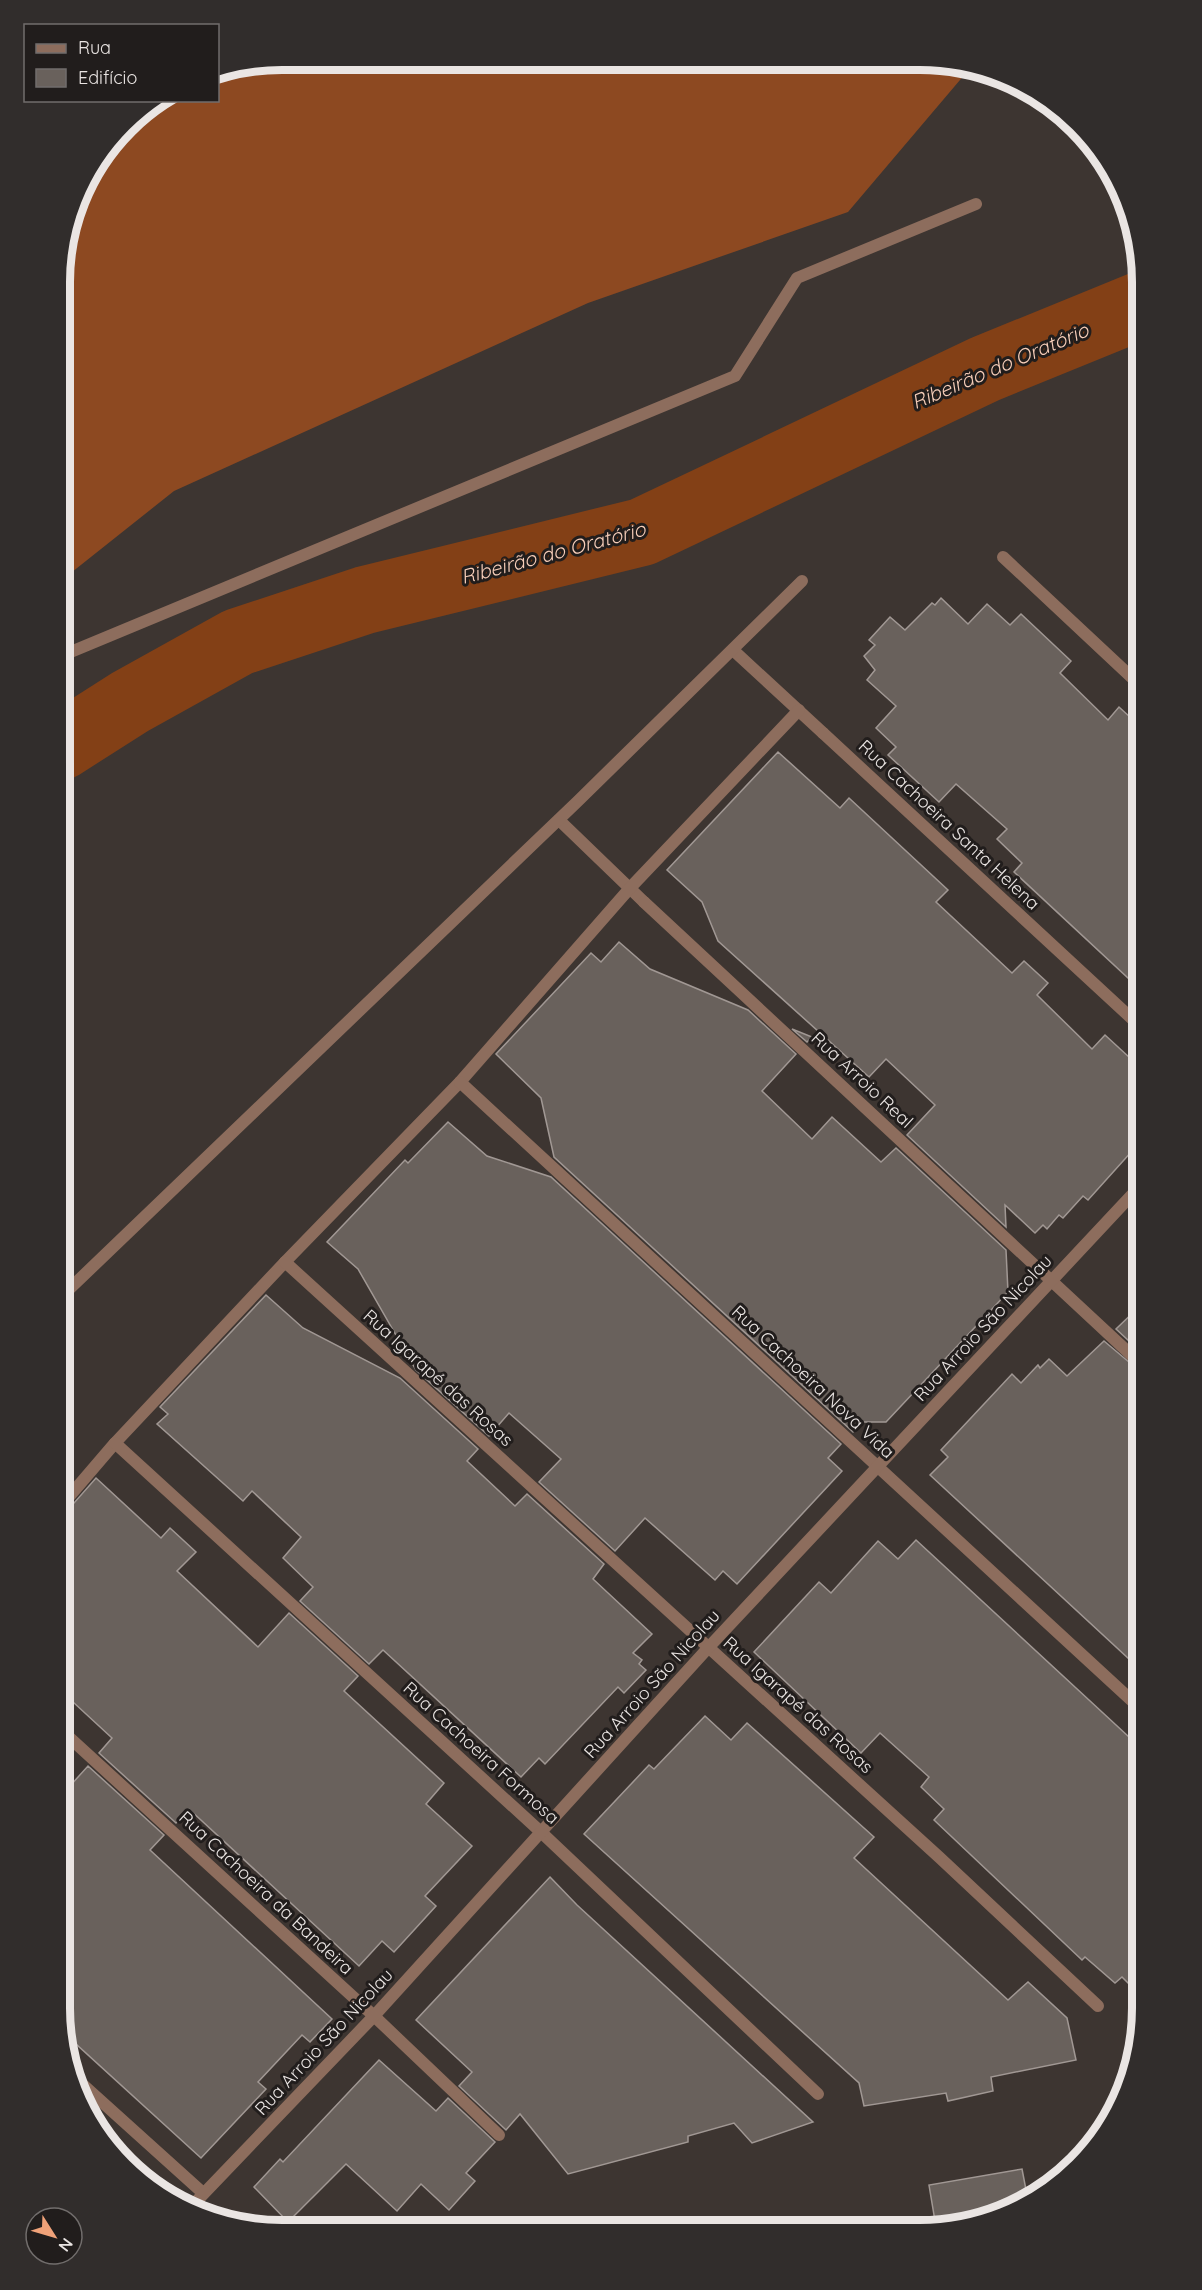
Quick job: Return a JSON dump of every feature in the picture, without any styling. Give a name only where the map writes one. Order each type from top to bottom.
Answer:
[{"type":"street","points":[[70,653],[735,376],[797,278],[976,204]]},
{"type":"street","points":[[1003,557],[1132,678]]},
{"type":"street","points":[[70,1288],[559,820],[802,581]]},
{"type":"street","name":"Rua Cachoeira Santa Helena","points":[[733,650],[1132,1019]]},
{"type":"street","points":[[70,1496],[115,1443],[285,1262],[460,1082],[630,888],[799,710]]},
{"type":"street","name":"Rua Arroio Real","points":[[559,820],[644,902],[1132,1356]]},
{"type":"street","name":"Rua Cachoeira Nova Vida","points":[[460,1082],[1132,1701]]},
{"type":"street","name":"Rua Arroio São Nicolau","points":[[196,2201],[374,2016],[708,1648],[1132,1195]]},
{"type":"street","name":"Rua Igarapé das Rosas","points":[[285,1262],[939,1857],[1098,2006]]},
{"type":"street","name":"Rua Cachoeira Formosa","points":[[115,1443],[542,1833],[818,2094]]},
{"type":"street","name":"Rua Cachoeira da Bandeira","points":[[70,1738],[374,2016],[499,2135]]},
{"type":"street","points":[[87,2088],[203,2193]]},
{"type":"shaded area","points":[[919,70],[964,76],[848,212],[588,303],[174,491],[70,574],[70,283],[75,241],[87,201],[106,165],[143,123],[172,102],[219,102],[219,81],[269,71]]},
{"type":"building","points":[[941,598],[968,624],[987,604],[1010,625],[1021,614],[1071,661],[1060,673],[1108,720],[1119,707],[1132,719],[1132,982],[1014,872],[1022,863],[997,839],[1007,829],[956,784],[939,802],[888,755],[896,747],[876,728],[896,706],[867,680],[875,670],[864,656],[875,645],[869,640],[890,617],[905,630],[932,603],[935,605]]},
{"type":"building","points":[[778,752],[840,808],[849,798],[948,890],[936,902],[1012,973],[1024,961],[1048,983],[1037,995],[1092,1049],[1105,1035],[1132,1060],[1132,1151],[1088,1200],[1083,1196],[1063,1218],[1059,1215],[1047,1229],[1043,1225],[1035,1233],[1005,1205],[1006,1227],[907,1135],[935,1105],[886,1059],[869,1077],[718,941],[702,902],[667,870]]},
{"type":"building","points":[[619,942],[650,969],[748,1010],[796,1054],[762,1091],[812,1139],[832,1117],[881,1162],[896,1148],[1006,1250],[1008,1292],[886,1422],[862,1422],[853,1432],[554,1157],[541,1098],[496,1054],[591,953],[601,962]]},
{"type":"building","points":[[792,1029],[812,1037],[807,1042]]},
{"type":"building","points":[[448,1122],[487,1156],[551,1177],[841,1444],[828,1458],[842,1471],[737,1584],[723,1571],[715,1580],[645,1518],[615,1551],[539,1482],[561,1459],[509,1413],[489,1436],[416,1370],[358,1269],[327,1242],[405,1160],[408,1163]]},
{"type":"building","points":[[266,1295],[303,1328],[400,1378],[478,1449],[467,1461],[515,1506],[527,1494],[604,1564],[593,1579],[652,1634],[633,1653],[642,1660],[639,1664],[646,1670],[624,1693],[618,1687],[545,1764],[539,1758],[521,1777],[383,1650],[369,1664],[300,1601],[313,1587],[283,1558],[301,1537],[252,1491],[243,1501],[157,1424],[168,1414],[160,1407]]},
{"type":"building","points":[[1132,1314],[1132,1344],[1116,1329]]},
{"type":"building","points":[[1104,1341],[1132,1365],[1132,1662],[930,1475],[948,1457],[941,1450],[1012,1374],[1021,1383],[1038,1365],[1040,1368],[1049,1359],[1067,1376]]},
{"type":"building","points":[[96,1478],[161,1538],[170,1528],[196,1552],[177,1571],[258,1647],[289,1613],[358,1676],[344,1691],[444,1783],[426,1804],[472,1846],[425,1896],[436,1906],[394,1952],[382,1941],[359,1966],[189,1809],[176,1823],[99,1753],[112,1738],[70,1699],[70,1508]]},
{"type":"building","points":[[916,1540],[1132,1740],[1132,1987],[1122,1977],[1115,1983],[1085,1957],[1082,1960],[934,1820],[944,1809],[921,1787],[929,1777],[880,1733],[861,1753],[754,1652],[819,1582],[831,1593],[878,1541],[898,1559]]},
{"type":"building","points":[[705,1716],[731,1740],[747,1723],[874,1837],[854,1858],[1008,2000],[1028,1982],[1067,2018],[1076,2060],[991,2077],[993,2091],[948,2101],[946,2093],[864,2106],[859,2083],[584,1834],[649,1765],[654,1769]]},
{"type":"building","points":[[88,1766],[164,1835],[150,1850],[332,2019],[310,2042],[302,2035],[258,2082],[266,2089],[201,2158],[73,2042],[70,2007],[70,1786]]},
{"type":"building","points":[[550,1877],[577,1905],[813,2122],[752,2143],[734,2123],[688,2136],[688,2142],[568,2174],[520,2114],[506,2130],[459,2086],[472,2072],[416,2020]]},
{"type":"building","points":[[379,2060],[436,2111],[448,2098],[495,2142],[466,2173],[475,2181],[449,2210],[421,2184],[397,2211],[346,2164],[290,2220],[286,2220],[254,2187],[280,2159],[283,2162]]},
{"type":"building","points":[[1022,2169],[1026,2190],[988,2208],[935,2219],[929,2185]]},
{"type":"waterway","name":"Ribeirão do Oratório","points":[[70,740],[130,702],[238,642],[365,600],[642,532],[985,369],[1132,309]]}]
